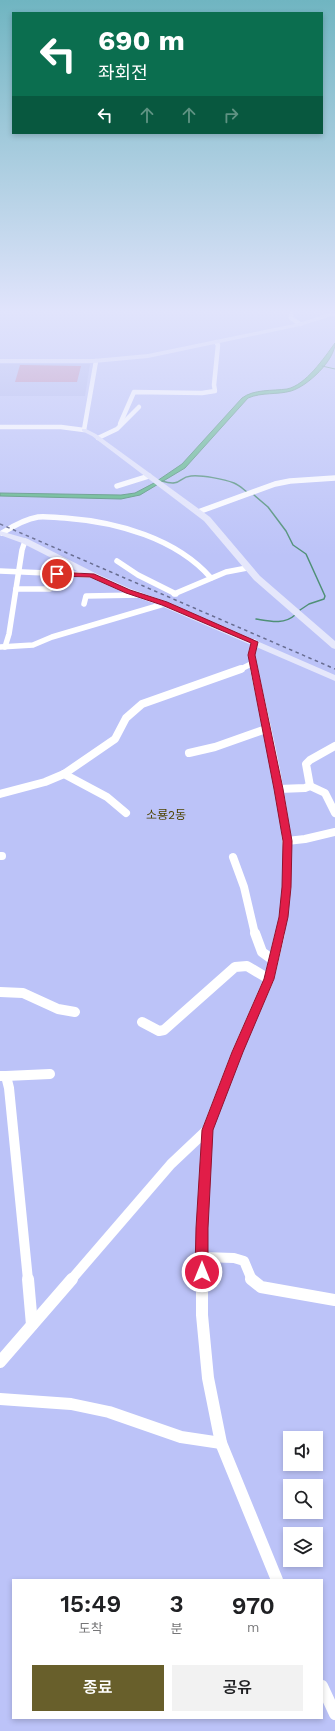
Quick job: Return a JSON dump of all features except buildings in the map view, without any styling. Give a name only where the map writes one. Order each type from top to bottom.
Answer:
[{"type":"street","points":[[84,430],[90,394]]},
{"type":"street","points":[[120,424],[133,394]]},
{"type":"street","points":[[98,438],[111,433],[139,407]]},
{"type":"street","points":[[0,427],[61,427],[84,430],[98,438],[198,512],[214,526],[247,568],[269,590],[335,646]]},
{"type":"street","points":[[118,486],[151,478]]},
{"type":"street","points":[[198,512],[275,484],[290,481],[335,478]]},
{"type":"street","points":[[1,533],[26,521],[39,517],[81,519],[115,526],[132,531],[170,547],[194,560],[211,578]]},
{"type":"street","points":[[1,533],[25,541],[92,575],[254,642],[335,678]]},
{"type":"street","points":[[25,541],[22,550],[8,634],[2,647],[33,645],[52,637],[164,604]]},
{"type":"street","points":[[117,561],[138,575],[175,594],[226,572],[247,568]]},
{"type":"street","points":[[0,571],[92,575]]},
{"type":"street","points":[[16,589],[50,589],[54,585],[57,574]]},
{"type":"street","points":[[84,604],[86,596],[140,595]]},
{"type":"street","points":[[254,642],[251,655],[279,789],[287,841],[284,917],[269,979],[237,1052],[207,1130],[202,1257],[202,1315],[208,1378],[221,1443],[277,1579]]},
{"type":"street","points":[[0,794],[45,782],[64,774],[115,739],[126,718],[142,704],[236,672],[253,663]]},
{"type":"street","points":[[189,753],[215,747],[266,729]]},
{"type":"street","points":[[310,786],[306,764],[310,760],[335,746]]},
{"type":"street","points":[[64,774],[107,797],[126,813]]},
{"type":"street","points":[[279,789],[310,786],[325,793],[335,813]]},
{"type":"street","points":[[287,841],[305,839],[335,832]]},
{"type":"street","points":[[233,857],[244,887],[257,941],[262,952],[273,960]]},
{"type":"street","points":[[142,1022],[159,1031],[164,1030],[235,966],[247,966],[269,979]]},
{"type":"street","points":[[0,992],[23,993],[58,1009],[75,1012]]},
{"type":"street","points":[[32,1325],[9,1088],[3,1076],[50,1074]]},
{"type":"street","points":[[0,1362],[171,1164],[207,1130]]},
{"type":"street","points":[[202,1257],[234,1258],[244,1261],[252,1281],[261,1287],[335,1300]]},
{"type":"street","points":[[0,1399],[79,1406],[109,1412],[181,1437],[221,1443]]},
{"type":"street","points":[[323,1688],[335,1714]]},
{"type":"shaded area","points":[[0,394],[85,394],[85,396],[0,396]]},
{"type":"shaded area","points":[[272,394],[248,398],[185,468],[140,495],[121,499],[0,496],[0,493],[121,495],[135,493],[154,483],[182,464],[242,398],[247,395]]},
{"type":"waterway","points":[[162,481],[173,483],[191,476],[207,477],[234,483],[247,492]]},
{"type":"waterway","points":[[254,495],[268,507],[286,531],[293,545],[306,554],[325,596],[324,599],[309,604],[300,610]]},
{"type":"waterway","points":[[256,619],[281,621],[295,615]]},
{"type":"railway","points":[[0,524],[335,669]]},
{"type":"district","name":"소룡2동","points":[[166,815]]},
{"type":"route","points":[[57,574],[92,575],[254,642],[251,655],[279,789],[287,841],[284,917],[269,979],[237,1052],[207,1130],[202,1228],[202,1272]]}]
